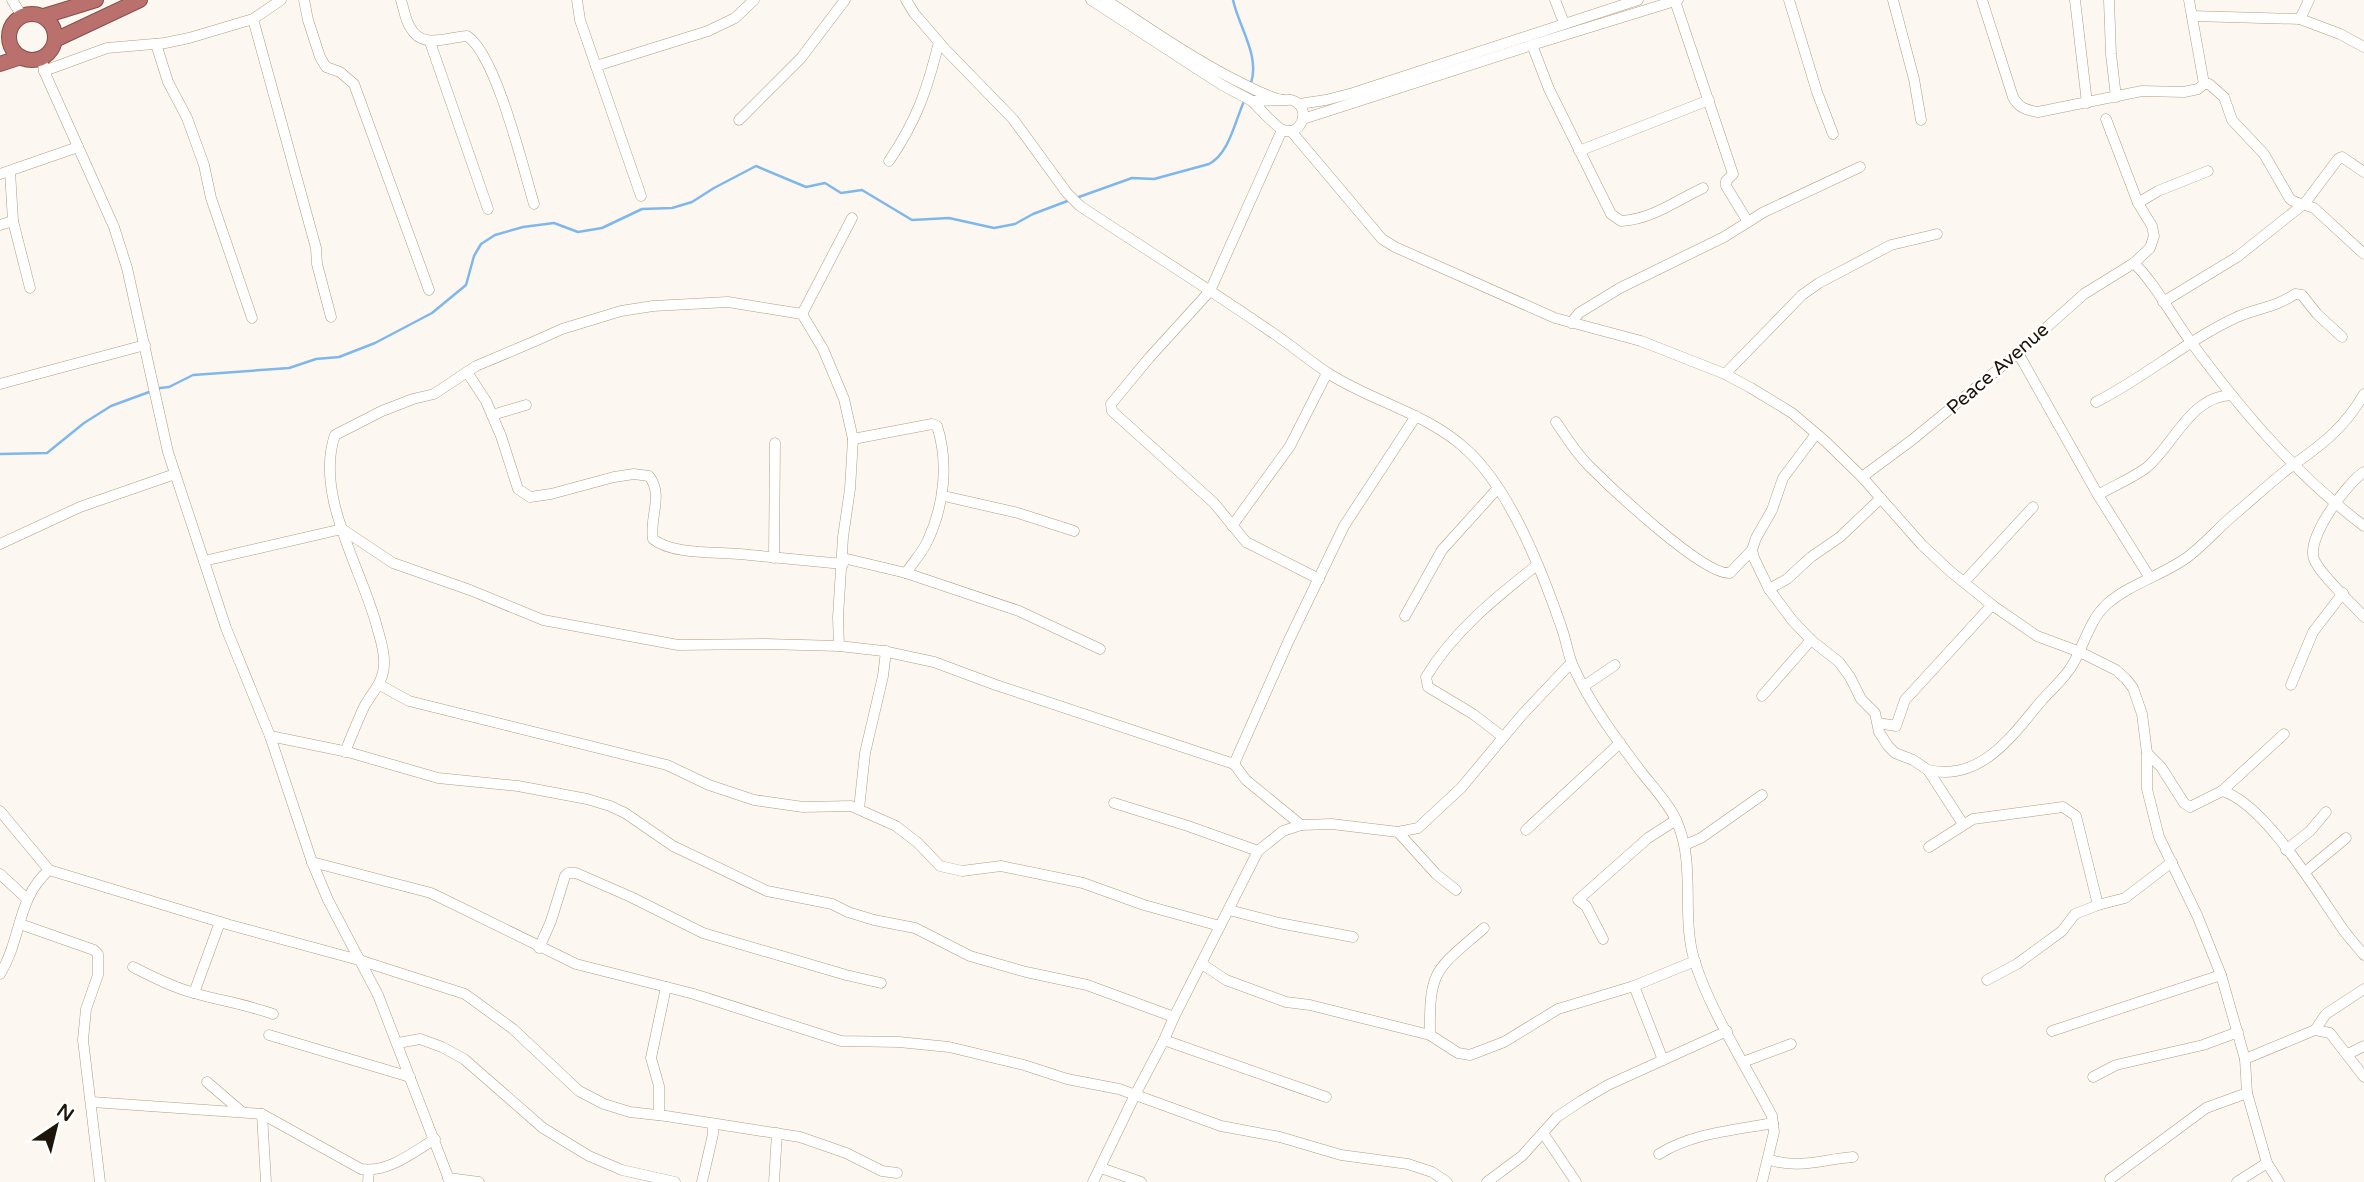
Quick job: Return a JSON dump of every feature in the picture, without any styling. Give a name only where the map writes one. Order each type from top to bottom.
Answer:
[{"type":"highway","points":[[44,16],[96,0]]},
{"type":"highway","points":[[55,40],[139,0]]},
{"type":"highway","points":[[0,64],[21,57],[43,64],[55,40],[52,24],[44,16],[33,13],[22,16],[13,23],[4,37],[21,57]]},
{"type":"street","points":[[12,0],[22,16]]},
{"type":"street","points":[[282,0],[253,19],[190,38],[107,48],[43,64],[114,227],[127,268],[175,474],[226,628],[270,736],[312,862],[328,900],[378,995],[449,1180],[479,1182]]},
{"type":"street","points":[[304,0],[320,57],[326,67],[340,72],[354,84],[429,290]]},
{"type":"street","points":[[401,0],[410,29],[421,38],[430,42],[467,36],[482,51],[502,100],[534,204]]},
{"type":"street","points":[[577,0],[580,20],[641,196]]},
{"type":"street","points":[[596,65],[708,31],[735,18],[754,0]]},
{"type":"street","points":[[739,120],[801,58],[845,0]]},
{"type":"street","points":[[906,0],[939,42],[1013,119],[1067,193],[1080,206],[1269,329],[1327,373],[1440,429],[1468,451],[1491,477],[1537,565],[1569,646],[1571,663],[1620,743],[1676,820],[1685,845],[1690,940],[1695,961],[1727,1031],[1772,1116],[1774,1132],[1762,1182]]},
{"type":"street","points":[[1091,0],[1248,99],[1286,130],[1382,239],[1407,253],[1572,323],[1641,341],[1725,374],[1792,413],[1862,477],[1922,545],[1992,605],[2037,636],[2080,652],[2126,678],[2133,688],[2142,714],[2147,753],[2147,789],[2159,836],[2197,915],[2221,975],[2245,1059],[2247,1093],[2267,1163],[2278,1182]]},
{"type":"street","points":[[1106,0],[1229,77],[1284,100]]},
{"type":"street","points":[[1555,0],[1564,23]]},
{"type":"street","points":[[1248,99],[1289,100],[1299,104],[1326,100],[1638,0]]},
{"type":"street","points":[[1303,119],[1676,0],[1733,174],[1726,181],[1726,186],[1748,222]]},
{"type":"street","points":[[1788,0],[1833,134]]},
{"type":"street","points":[[1894,0],[1922,120]]},
{"type":"street","points":[[1982,0],[2003,71],[2017,105],[2025,110],[2038,112],[2142,91],[2184,92],[2198,89],[2204,84]]},
{"type":"street","points":[[2075,0],[2087,103]]},
{"type":"street","points":[[2109,0],[2116,97]]},
{"type":"street","points":[[2189,0],[2204,84]]},
{"type":"street","points":[[2300,19],[2309,0]]},
{"type":"street","points":[[2192,16],[2300,19],[2340,34],[2364,47]]},
{"type":"street","points":[[253,19],[316,248],[317,264],[331,317]]},
{"type":"street","points":[[430,42],[488,209]]},
{"type":"street","points":[[889,161],[906,136],[924,98],[939,42]]},
{"type":"street","points":[[156,44],[168,82],[187,118],[200,153],[211,198],[252,318]]},
{"type":"street","points":[[1532,44],[1549,89],[1606,208],[1621,221],[1661,210],[1703,188]]},
{"type":"street","points":[[2204,84],[2224,97],[2232,120],[2263,154],[2290,199],[2314,208],[2364,254]]},
{"type":"street","points":[[1579,151],[1709,100]]},
{"type":"street","points":[[1286,130],[1298,127],[1303,119],[1299,104]]},
{"type":"street","points":[[2106,119],[2138,203],[2152,226],[2154,236],[2150,248],[2134,263],[2232,395],[2293,465],[2334,503],[2364,526]]},
{"type":"street","points":[[1286,130],[1210,291],[1111,404],[1112,411],[1214,503],[1246,542],[1319,579]]},
{"type":"street","points":[[30,288],[13,221],[5,173],[78,146]]},
{"type":"street","points":[[2163,302],[2237,257],[2305,203],[2338,159],[2342,158],[2364,172]]},
{"type":"street","points":[[1572,323],[1579,313],[1620,288],[1724,237],[1764,212],[1860,167]]},
{"type":"street","points":[[2138,203],[2158,191],[2208,172]]},
{"type":"street","points":[[802,314],[852,218]]},
{"type":"street","points":[[0,225],[13,221]]},
{"type":"street","points":[[1725,374],[1802,295],[1819,283],[1891,245],[1937,234]]},
{"type":"street","name":"Peace Avenue","points":[[1862,477],[1912,440],[2084,295],[2134,263]]},
{"type":"street","points":[[2096,402],[2236,317],[2282,304],[2298,293],[2342,337]]},
{"type":"street","points":[[345,752],[366,704],[380,685],[385,665],[380,638],[361,577],[342,529],[330,481],[331,451],[335,435],[383,411],[412,399],[434,394],[476,366],[562,330],[621,312],[653,306],[728,302],[802,314],[823,349],[844,398],[853,439],[838,617],[839,646]]},
{"type":"street","points":[[0,384],[145,345]]},
{"type":"street","points":[[2018,353],[2098,495],[2150,578]]},
{"type":"street","points":[[467,372],[486,401],[501,436],[518,489],[530,497],[614,477],[634,474],[649,476],[655,482],[656,504],[651,530],[653,540],[659,544],[692,551],[843,561],[906,573],[1018,611],[1101,649]]},
{"type":"street","points":[[1232,526],[1290,446],[1327,373]]},
{"type":"street","points":[[1927,770],[1942,774],[1972,767],[2001,748],[2065,677],[2098,614],[2106,605],[2190,556],[2220,526],[2293,465],[2317,450],[2355,410],[2364,394]]},
{"type":"street","points":[[2098,495],[2146,468],[2192,414],[2208,402],[2221,396],[2232,395]]},
{"type":"street","points":[[492,415],[526,405]]},
{"type":"street","points":[[1234,765],[1289,640],[1344,526],[1416,416]]},
{"type":"street","points":[[1556,422],[1587,465],[1657,530],[1717,571],[1730,573],[1752,551],[1756,538],[1772,510],[1783,478],[1816,434]]},
{"type":"street","points":[[853,439],[932,424],[937,426],[943,458],[944,496],[928,542],[906,573]]},
{"type":"street","points":[[774,558],[775,443]]},
{"type":"street","points":[[2364,472],[2346,486],[2334,503],[2314,546],[2313,556],[2319,568],[2364,617]]},
{"type":"street","points":[[0,544],[80,507],[175,474]]},
{"type":"street","points":[[1405,616],[1442,550],[1498,488]]},
{"type":"street","points":[[944,496],[1018,513],[1074,531]]},
{"type":"street","points":[[1769,589],[1787,579],[1811,557],[1840,537],[1881,498]]},
{"type":"street","points":[[1964,582],[2033,506]]},
{"type":"street","points":[[204,561],[342,529],[393,563],[554,623],[678,645],[839,646],[886,651],[934,662],[1234,765],[1246,780],[1301,825]]},
{"type":"street","points":[[1752,551],[1769,589],[1793,620],[1811,640],[1839,662],[1850,677],[1861,699],[1875,713],[1879,732],[1888,746],[1895,753],[1927,770],[1963,824]]},
{"type":"street","points":[[1503,737],[1473,714],[1428,687],[1426,677],[1476,617],[1537,565]]},
{"type":"street","points":[[2291,685],[2313,632],[2343,593]]},
{"type":"street","points":[[1878,723],[1896,726],[1905,700],[1992,605]]},
{"type":"street","points":[[1762,696],[1811,640]]},
{"type":"street","points":[[859,809],[867,745],[886,651]]},
{"type":"street","points":[[1093,1182],[1258,851],[1283,831],[1301,825],[1332,824],[1398,832],[1418,828],[1461,788],[1503,737],[1571,663]]},
{"type":"street","points":[[1584,687],[1615,665]]},
{"type":"street","points":[[380,685],[409,701],[667,765],[709,785],[754,800],[803,807],[851,806],[896,826],[918,843],[940,866],[962,871],[1001,866],[1083,883],[1144,905],[1220,926]]},
{"type":"street","points":[[2147,753],[2161,767],[2184,803],[2190,807],[2222,791],[2284,734]]},
{"type":"street","points":[[270,736],[345,752],[438,778],[518,786],[610,806],[625,813],[673,846],[767,891],[832,904],[874,920],[915,928],[970,956],[1087,985],[1174,1017]]},
{"type":"street","points":[[1526,830],[1620,743]]},
{"type":"street","points":[[2222,791],[2233,794],[2249,807],[2305,872],[2342,928],[2364,955]]},
{"type":"street","points":[[1685,845],[1701,838],[1762,795]]},
{"type":"street","points":[[1114,803],[1258,851]]},
{"type":"street","points":[[1929,848],[1973,820],[2063,807],[2076,816],[2098,905]]},
{"type":"street","points":[[0,811],[49,870],[220,922],[359,960],[465,994],[513,1029],[579,1091],[604,1104],[630,1112],[778,1133],[818,1142],[882,1171],[897,1173]]},
{"type":"street","points":[[2286,850],[2310,831],[2326,812]]},
{"type":"street","points":[[1603,939],[1586,906],[1578,900],[1648,838],[1676,820]]},
{"type":"street","points":[[1398,832],[1436,874],[1456,890]]},
{"type":"street","points":[[2305,872],[2346,838]]},
{"type":"street","points":[[312,862],[431,893],[576,964],[694,994],[841,1041],[898,1042],[949,1047],[1024,1065],[1067,1079],[1119,1089],[1221,1126],[1280,1137],[1329,1152],[1408,1164],[1432,1172],[1447,1182]]},
{"type":"street","points":[[1987,980],[2017,964],[2062,930],[2075,914],[2125,898],[2172,862]]},
{"type":"street","points":[[0,974],[7,963],[26,898],[49,870]]},
{"type":"street","points":[[539,948],[551,921],[565,876],[568,873],[576,873],[703,933],[881,983]]},
{"type":"street","points":[[0,874],[26,898]]},
{"type":"street","points":[[1229,910],[1353,937]]},
{"type":"street","points":[[194,993],[220,922]]},
{"type":"street","points":[[20,924],[94,950],[98,954],[98,975],[86,1009],[83,1041],[100,1182]]},
{"type":"street","points":[[1430,1035],[1430,1001],[1434,978],[1443,964],[1484,928]]},
{"type":"street","points":[[1202,964],[1226,979],[1286,1002],[1310,1005],[1430,1035],[1458,1053],[1470,1055],[1504,1042],[1558,1009],[1634,986],[1695,961]]},
{"type":"street","points":[[133,967],[159,981],[194,993],[248,1004],[273,1014]]},
{"type":"street","points":[[2052,1031],[2221,975]]},
{"type":"street","points":[[1634,986],[1663,1060]]},
{"type":"street","points":[[659,1115],[659,1086],[651,1058],[666,987]]},
{"type":"street","points":[[2319,1030],[2321,1018],[2364,989]]},
{"type":"street","points":[[2245,1059],[2319,1030],[2330,1033],[2364,1077]]},
{"type":"street","points":[[1487,1182],[1522,1156],[1557,1118],[1581,1101],[1608,1085],[1727,1031]]},
{"type":"street","points":[[2092,1077],[2116,1065],[2203,1045],[2238,1032]]},
{"type":"street","points":[[269,1035],[410,1077]]},
{"type":"street","points":[[398,1043],[420,1039],[442,1047],[464,1059],[543,1128],[589,1156],[622,1170],[675,1182]]},
{"type":"street","points":[[1164,1040],[1326,1097]]},
{"type":"street","points":[[1743,1062],[1791,1044]]},
{"type":"street","points":[[2348,1054],[2364,1046]]},
{"type":"street","points":[[206,1082],[242,1112]]},
{"type":"street","points":[[2110,1179],[2206,1108],[2247,1093]]},
{"type":"street","points":[[92,1102],[262,1114],[352,1164],[375,1171],[393,1164],[435,1139]]},
{"type":"street","points":[[262,1114],[266,1182]]},
{"type":"street","points":[[1660,1154],[1698,1137],[1773,1123]]},
{"type":"street","points":[[702,1182],[713,1124]]},
{"type":"street","points":[[774,1182],[778,1133]]},
{"type":"street","points":[[1542,1133],[1576,1182]]},
{"type":"street","points":[[1768,1159],[1795,1165],[1853,1157]]},
{"type":"street","points":[[2237,1182],[2267,1163]]},
{"type":"street","points":[[1101,1168],[1141,1182]]},
{"type":"street","points":[[368,1182],[369,1170]]},
{"type":"waterway","points":[[1233,0],[1251,52],[1251,83]]},
{"type":"waterway","points":[[1076,198],[1132,178],[1154,179],[1209,164],[1227,144],[1245,99]]},
{"type":"waterway","points":[[0,454],[47,453],[84,423],[111,406],[169,387],[193,375],[289,368],[316,359],[339,357],[375,343],[432,313],[466,285],[474,256],[481,244],[495,235],[523,227],[554,223],[578,232],[602,228],[642,209],[672,208],[692,202],[756,166],[806,187],[825,183],[841,193],[862,190],[912,220],[949,218],[994,228],[1015,224],[1070,200]]}]
